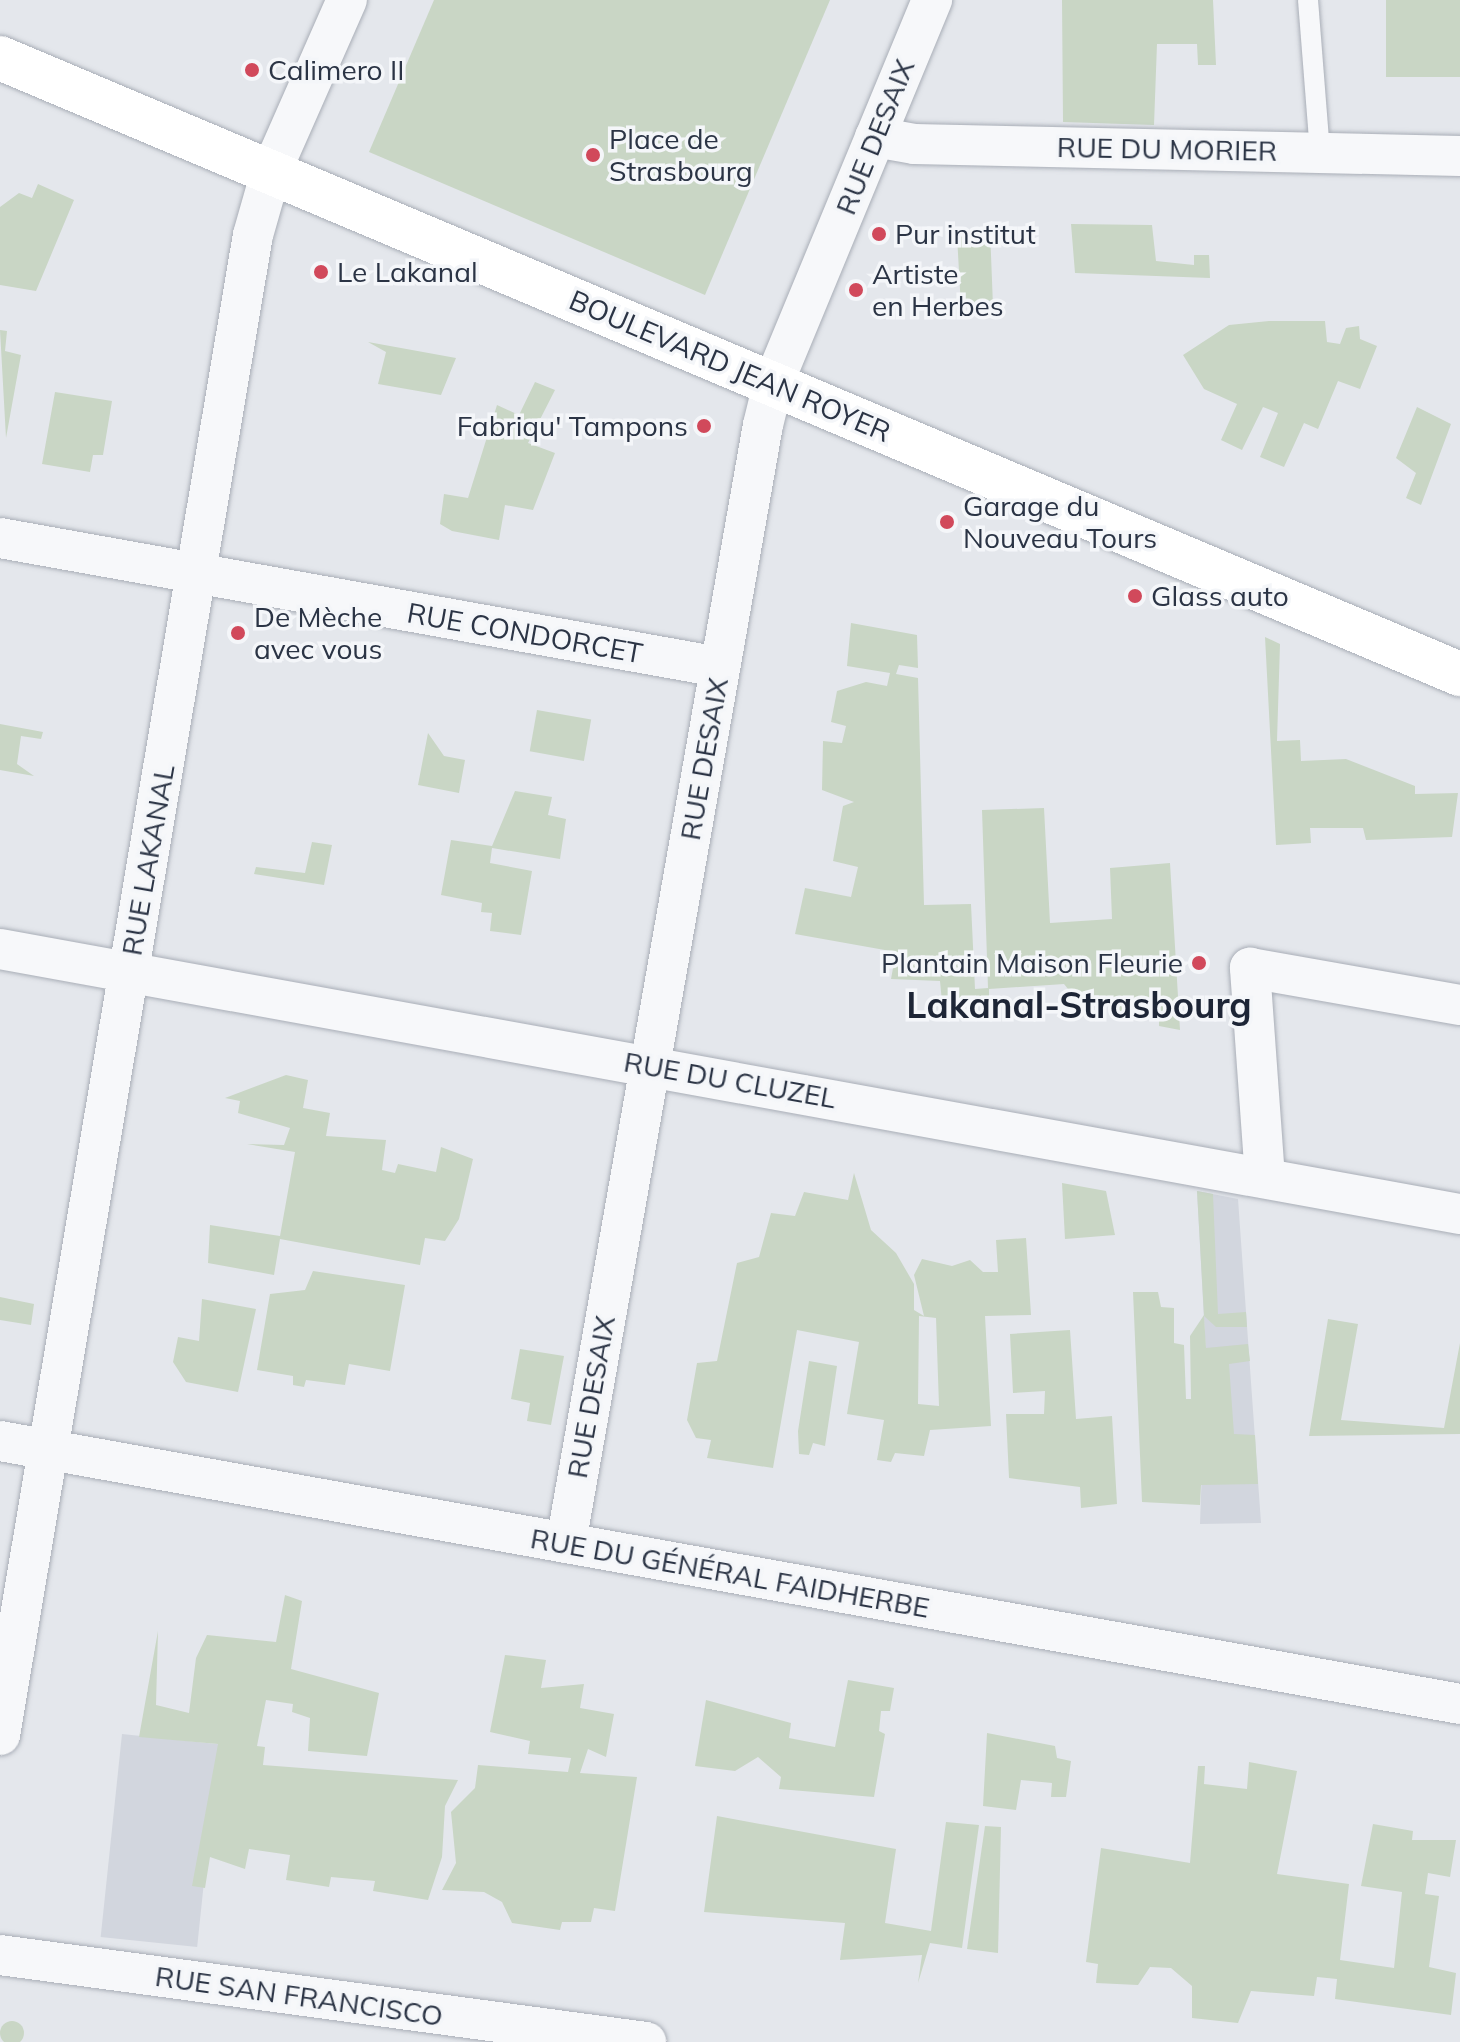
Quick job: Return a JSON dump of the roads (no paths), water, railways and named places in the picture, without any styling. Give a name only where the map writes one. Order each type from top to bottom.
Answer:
[{"type":"street","name":"RUE LAKANAL","points":[[0,1735],[45,1449],[199,574],[250,254],[271,172],[347,0]]},
{"type":"street","name":"RUE DESAIX","points":[[566,1543],[719,667],[773,384],[932,0]]},
{"type":"street","name":"BOULEVARD JEAN ROYER","points":[[0,58],[1460,674]]},
{"type":"street","name":"RUE DU MORIER","points":[[875,137],[914,144],[1460,156]]},
{"type":"street","name":"RUE CONDORCET","points":[[0,538],[719,667]]},
{"type":"street","name":"RUE DU CLUZEL","points":[[0,949],[1460,1214]]},
{"type":"street","points":[[1265,1178],[1250,968],[1460,1005]]},
{"type":"street","name":"RUE DU GÉNÉRAL FAIDHERBE","points":[[0,1441],[1460,1704]]},
{"type":"street","name":"RUE SAN FRANCISCO","points":[[0,1955],[646,2042]]},
{"type":"lane","points":[[1308,0],[1320,152]]},
{"type":"place","name":"Calimero II","points":[[252,70]]},
{"type":"place","name":"Place de Strasbourg","points":[[593,155]]},
{"type":"place","name":"Pur institut","points":[[879,234]]},
{"type":"place","name":"Le Lakanal","points":[[321,272]]},
{"type":"place","name":"Artiste en Herbes","points":[[856,290]]},
{"type":"place","name":"Fabriqu' Tampons","points":[[704,426]]},
{"type":"place","name":"Garage du Nouveau Tours","points":[[947,522]]},
{"type":"place","name":"Glass auto","points":[[1135,596]]},
{"type":"place","name":"De Mèche avec vous","points":[[238,633]]},
{"type":"place","name":"Plantain Maison Fleurie","points":[[1199,963]]},
{"type":"district","name":"Lakanal-Strasbourg","points":[[1079,1005]]}]
